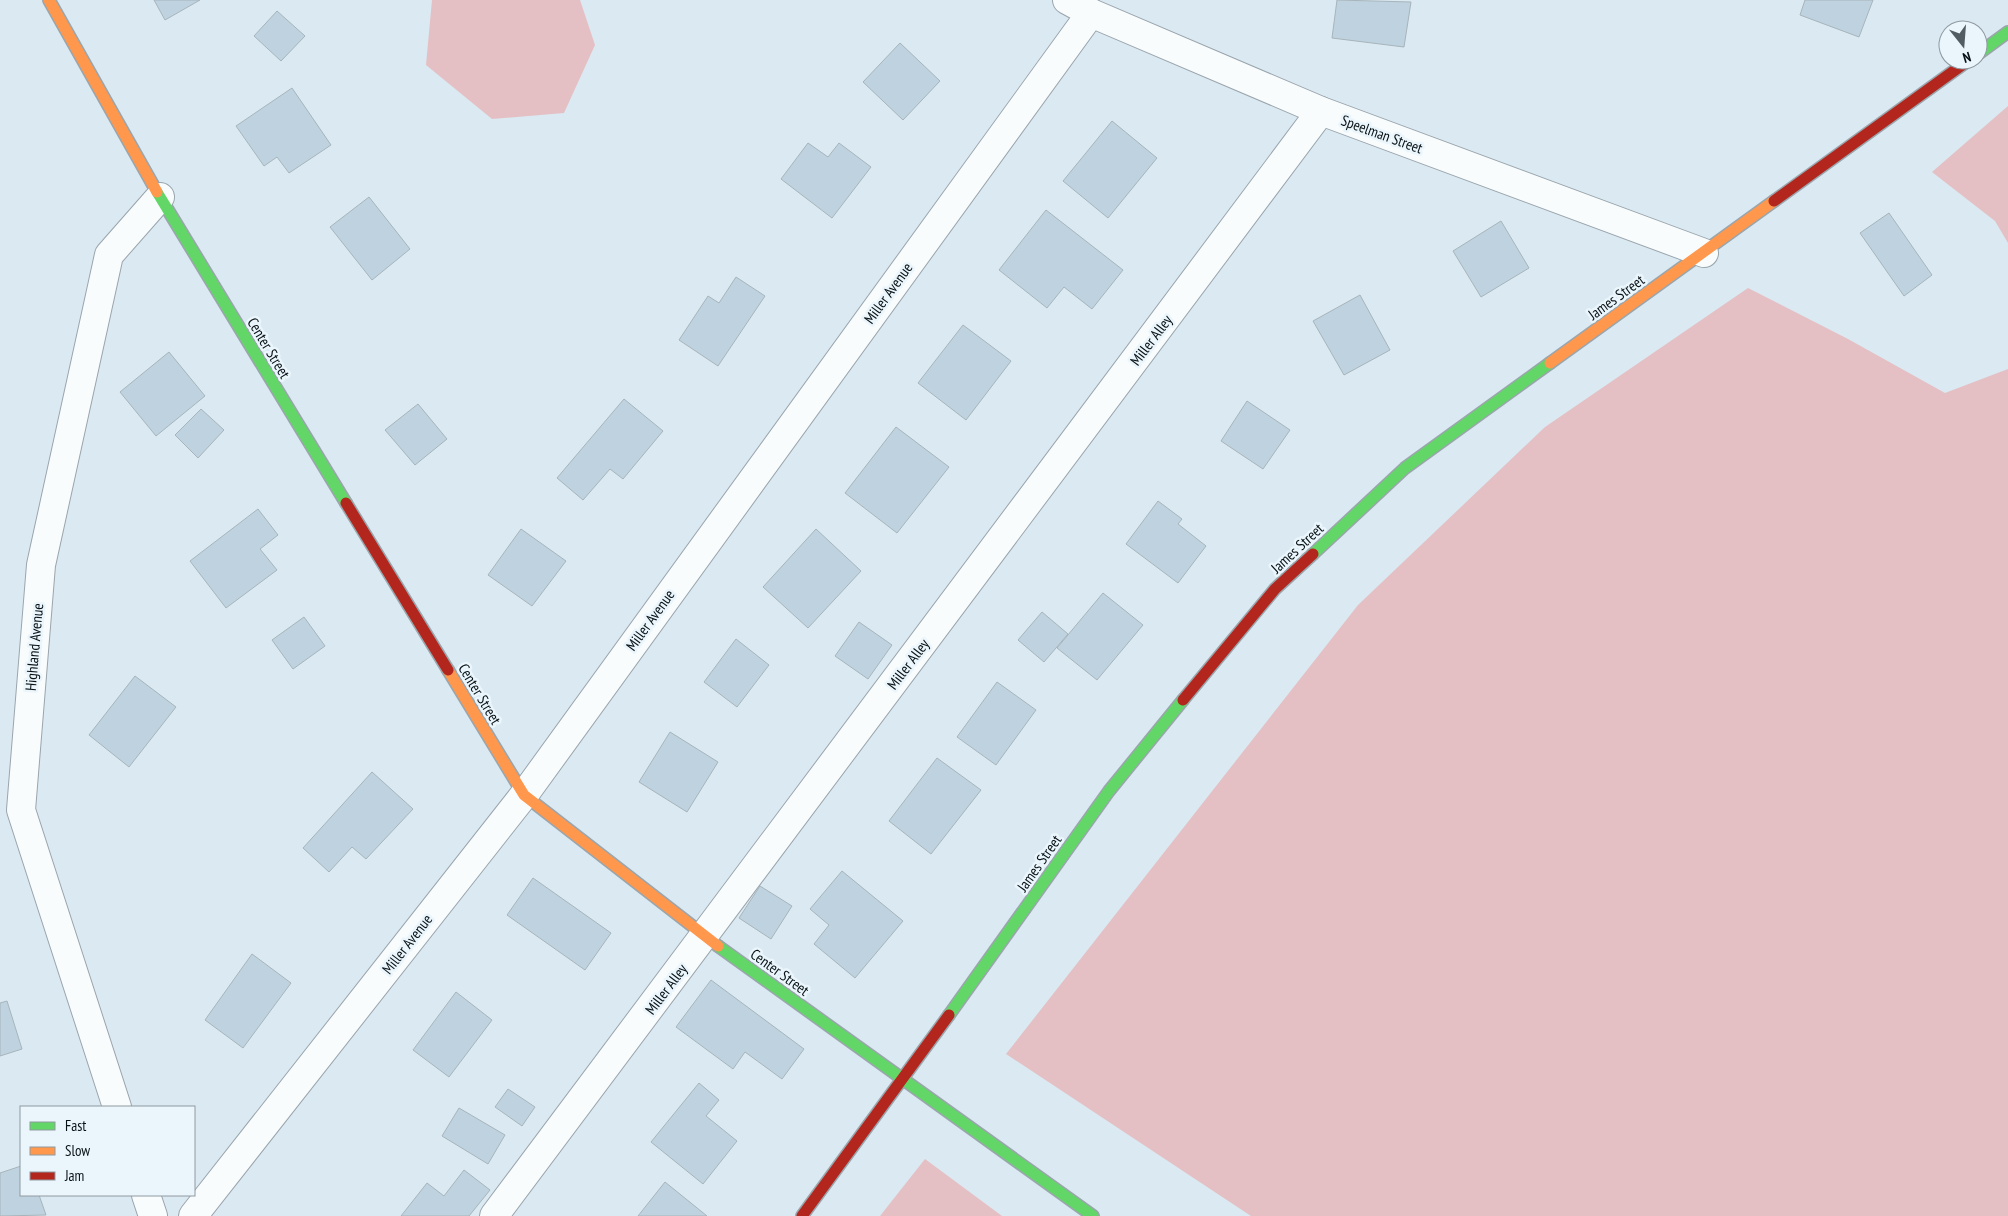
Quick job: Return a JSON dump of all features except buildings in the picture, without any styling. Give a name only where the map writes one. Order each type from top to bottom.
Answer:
[{"type":"street","name":"Center Street","points":[[48,0],[160,197],[524,795],[705,936],[1093,1216]]},
{"type":"street","name":"Speelman Street","points":[[1067,0],[1091,13],[1321,111],[1704,252]]},
{"type":"street","name":"Miller Avenue","points":[[193,1216],[524,795],[1091,13]]},
{"type":"street","points":[[1988,47],[2008,32]]},
{"type":"street","name":"James Street","points":[[802,1216],[904,1079],[1109,791],[1275,588],[1405,468],[1955,70]]},
{"type":"street","name":"Miller Alley","points":[[494,1216],[1321,111]]},
{"type":"street","name":"Highland Avenue","points":[[117,1106],[21,810],[41,565],[109,254],[160,197]]},
{"type":"street","points":[[146,1196],[152,1216]]},
{"type":"shaded area","points":[[432,0],[580,0],[595,45],[564,113],[492,119],[426,65]]},
{"type":"shaded area","points":[[2008,106],[2008,243],[1995,221],[1932,172]]},
{"type":"shaded area","points":[[1748,288],[1848,339],[1945,393],[2008,369],[2008,1216],[1251,1216],[1006,1054],[1358,605],[1545,427]]},
{"type":"shaded area","points":[[925,1159],[1002,1216],[880,1216]]},
{"type":"traffic: fast","points":[[1988,47],[2008,32]]},
{"type":"traffic: fast","points":[[157,192],[346,503]]},
{"type":"traffic: fast","points":[[1313,554],[1405,468],[1550,363]]},
{"type":"traffic: fast","points":[[949,1015],[1109,791],[1183,700]]},
{"type":"traffic: fast","points":[[718,946],[1093,1216]]},
{"type":"traffic: slow","points":[[49,0],[157,192]]},
{"type":"traffic: slow","points":[[1550,363],[1774,201]]},
{"type":"traffic: slow","points":[[448,670],[524,795],[718,946]]},
{"type":"traffic: jam","points":[[1774,201],[1955,70]]},
{"type":"traffic: jam","points":[[346,503],[448,670]]},
{"type":"traffic: jam","points":[[1183,700],[1275,589],[1313,554]]},
{"type":"traffic: jam","points":[[802,1216],[949,1015]]}]
